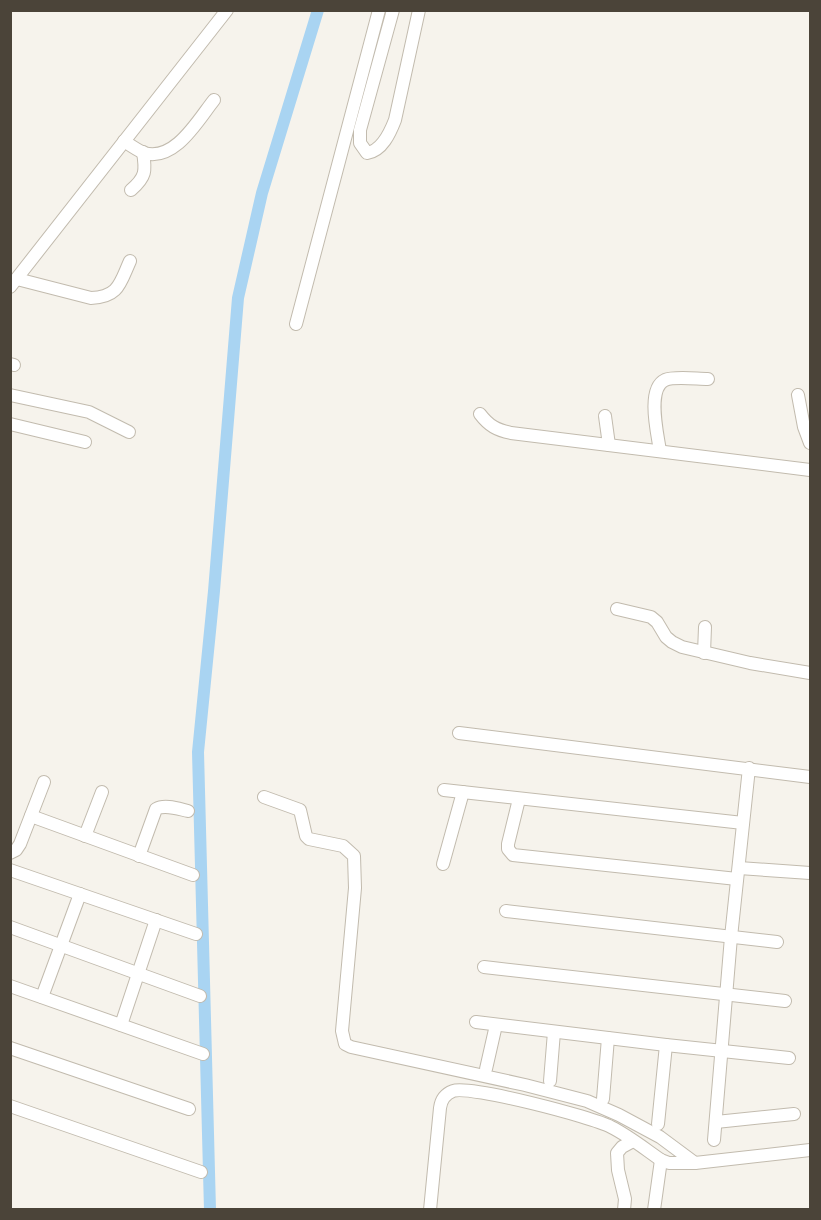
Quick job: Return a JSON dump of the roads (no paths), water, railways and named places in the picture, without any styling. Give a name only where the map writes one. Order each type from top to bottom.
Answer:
[{"type":"street","points":[[130,261],[118,287],[111,294],[103,297],[91,298],[14,283],[227,10]]},
{"type":"street","points":[[296,324],[379,10]]},
{"type":"street","points":[[393,10],[360,130],[360,143],[367,153],[376,151],[389,136],[395,120],[419,10]]},
{"type":"street","points":[[124,141],[143,152],[156,154],[171,150],[214,100]]},
{"type":"street","points":[[131,190],[142,181],[143,152]]},
{"type":"street","points":[[660,451],[654,413],[660,385],[669,379],[708,379]]},
{"type":"street","points":[[10,394],[89,412],[129,432]]},
{"type":"street","points":[[798,395],[804,427],[810,443]]},
{"type":"street","points":[[480,414],[486,423],[497,430],[511,433],[810,470]]},
{"type":"street","points":[[606,416],[609,445]]},
{"type":"street","points":[[10,424],[85,442]]},
{"type":"street","points":[[617,609],[651,617],[672,642],[704,653],[810,673]]},
{"type":"street","points":[[704,653],[705,627]]},
{"type":"street","points":[[459,733],[810,777]]},
{"type":"street","points":[[714,1140],[731,937],[749,768]]},
{"type":"street","points":[[10,853],[20,844],[44,782]]},
{"type":"street","points":[[444,790],[743,824]]},
{"type":"street","points":[[85,836],[102,792]]},
{"type":"street","points":[[443,864],[463,792]]},
{"type":"street","points":[[264,797],[300,810],[306,836],[309,838],[343,846],[354,856],[355,888],[342,1031],[345,1044],[587,1101],[619,1114],[660,1137],[695,1163]]},
{"type":"street","points":[[519,799],[508,844],[508,849],[513,855],[738,874],[810,873]]},
{"type":"street","points":[[139,856],[156,809],[168,807],[188,812]]},
{"type":"street","points":[[31,816],[193,875]]},
{"type":"street","points":[[10,870],[196,934]]},
{"type":"street","points":[[42,997],[80,894]]},
{"type":"street","points":[[506,911],[777,942]]},
{"type":"street","points":[[121,1025],[156,920]]},
{"type":"street","points":[[10,927],[200,996]]},
{"type":"street","points":[[484,967],[785,1001]]},
{"type":"street","points":[[10,986],[203,1054]]},
{"type":"street","points":[[476,1022],[666,1046],[789,1058]]},
{"type":"street","points":[[486,1069],[496,1025]]},
{"type":"street","points":[[550,1081],[554,1032]]},
{"type":"street","points":[[603,1099],[608,1038]]},
{"type":"street","points":[[658,1124],[666,1046]]},
{"type":"street","points":[[10,1048],[189,1109]]},
{"type":"street","points":[[430,1209],[441,1102],[454,1090],[510,1099],[584,1116],[611,1127],[669,1163],[695,1163],[810,1153]]},
{"type":"street","points":[[10,1106],[201,1172]]},
{"type":"street","points":[[716,1122],[794,1114]]},
{"type":"street","points":[[624,1209],[625,1199],[618,1170],[617,1153],[633,1141]]},
{"type":"street","points":[[654,1209],[661,1160]]},
{"type":"waterway","points":[[210,1210],[198,752],[214,591],[238,298],[262,193],[318,10]]}]
